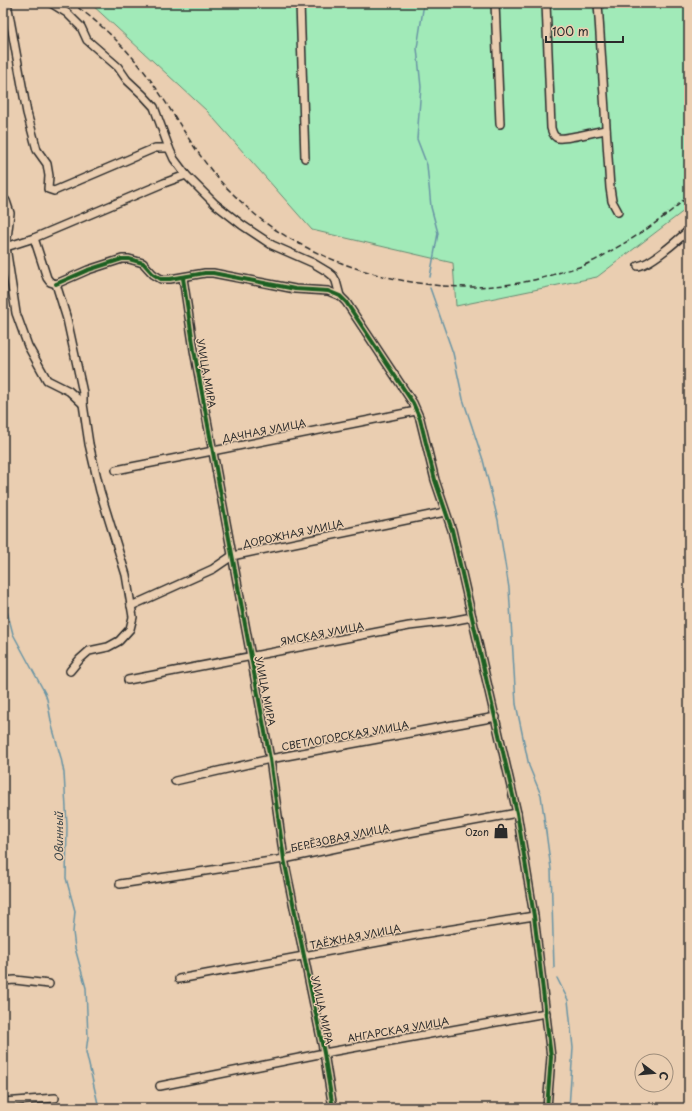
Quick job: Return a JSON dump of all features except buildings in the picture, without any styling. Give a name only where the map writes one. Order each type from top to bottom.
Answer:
[{"type":"street","points":[[6,3],[27,112],[37,150],[47,164],[49,176],[48,189],[54,191],[155,148],[169,148]]},
{"type":"street","points":[[51,3],[67,13],[81,27],[87,40],[118,67],[127,80],[154,107],[174,159],[186,175],[215,204],[242,225],[272,245],[313,263],[328,272],[336,281],[340,296]]},
{"type":"street","points":[[300,3],[305,158]]},
{"type":"street","points":[[495,3],[500,124]]},
{"type":"street","points":[[546,3],[551,128],[554,136],[562,138],[606,130]]},
{"type":"street","points":[[598,3],[610,188],[612,200],[618,212]]},
{"type":"street","points":[[6,247],[34,238],[164,182],[186,175]]},
{"type":"street","points":[[3,198],[6,201],[10,213],[6,247],[16,313],[28,346],[47,380],[69,391],[83,404]]},
{"type":"street","points":[[638,266],[650,261],[689,230]]},
{"type":"street","points":[[34,238],[47,278],[50,282],[56,284],[88,270],[122,259],[133,260],[143,264],[153,274],[161,279],[183,278],[205,273],[213,273],[295,289],[318,289],[340,296],[346,302],[413,403],[420,419],[435,480],[452,530],[517,813],[534,916],[551,1057],[547,1108]]},
{"type":"street","name":"УЛИЦА МИРА","points":[[183,278],[194,350],[270,759],[284,859],[324,1053],[333,1108]]},
{"type":"street","points":[[56,284],[67,319],[83,393],[83,404],[89,444],[100,491],[126,575],[133,617],[130,629],[124,636],[108,647],[89,651],[70,671]]},
{"type":"street","name":"ДАЧНАЯ УЛИЦА","points":[[116,470],[416,411]]},
{"type":"street","name":"ДОРОЖНАЯ УЛИЦА","points":[[131,606],[213,569],[232,556],[445,512]]},
{"type":"street","name":"ЯМСКАЯ УЛИЦА","points":[[128,680],[409,626],[472,617]]},
{"type":"street","name":"СВЕТЛОГОРСКАЯ УЛИЦА","points":[[176,781],[270,759],[496,717]]},
{"type":"street","name":"БЕРЁЗОВАЯ УЛИЦА","points":[[120,884],[284,859],[403,834],[517,813]]},
{"type":"street","name":"ТАЁЖНАЯ УЛИЦА","points":[[179,979],[430,932],[534,916]]},
{"type":"street","points":[[3,981],[15,980],[49,984]]},
{"type":"street","name":"АНГАРСКАЯ УЛИЦА","points":[[160,1086],[324,1053],[546,1013]]},
{"type":"street","points":[[3,1102],[55,1098]]},
{"type":"green space","points":[[90,3],[689,3],[689,207],[597,277],[456,306],[453,263],[312,230],[207,111]]},
{"type":"waterway","points":[[424,3],[417,48],[421,87],[417,139],[427,165],[431,207],[438,233],[430,277]]},
{"type":"waterway","points":[[430,288],[453,353],[463,399],[483,460],[498,520],[509,588],[516,704],[529,766],[541,795],[551,869],[554,968]]},
{"type":"waterway","name":"Овинный","points":[[3,573],[7,592],[7,611],[13,634],[45,693],[64,773],[67,826],[66,878],[75,911],[73,932],[75,948],[86,988],[88,1037],[86,1052],[99,1108]]},
{"type":"waterway","points":[[557,978],[568,1000],[573,1048],[569,1108]]},
{"type":"railway","points":[[71,3],[100,25],[136,62],[153,84],[202,158],[224,185],[249,209],[276,230],[305,247],[336,261],[369,272],[402,280],[437,285],[471,287],[505,285],[541,278],[583,266],[599,258],[651,226],[689,195]]},
{"type":"cycle path","points":[[56,284],[88,270],[122,259],[129,259],[143,263],[153,274],[161,279],[213,273],[295,289],[328,291],[340,296],[346,302],[413,403],[420,419],[435,480],[452,530],[517,813],[534,916],[551,1057],[547,1108]]},
{"type":"cycle path","points":[[183,278],[194,350],[270,759],[284,859],[324,1053],[333,1108]]},
{"type":"place","name":"Ozon","points":[[501,831]]}]
